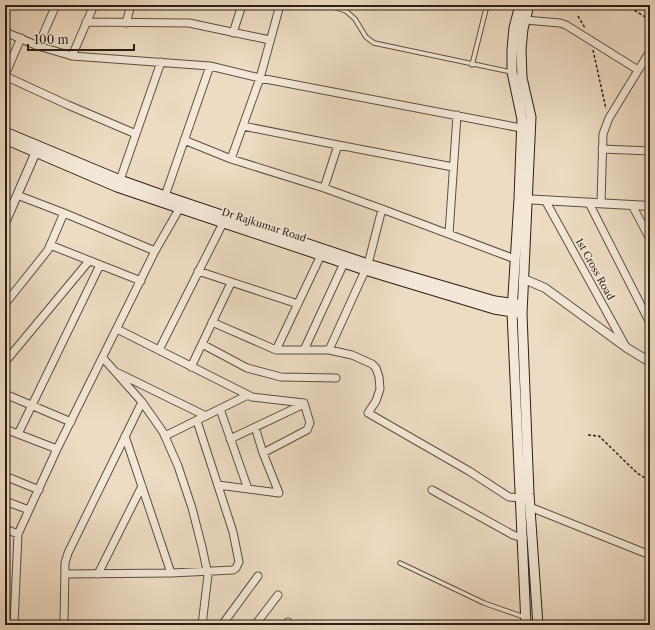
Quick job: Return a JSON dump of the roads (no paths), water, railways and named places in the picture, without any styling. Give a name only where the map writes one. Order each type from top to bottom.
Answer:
[{"type":"main road","points":[[520,5],[514,28],[512,72],[522,119],[526,129]]},
{"type":"main road","points":[[529,5],[521,44],[522,78],[531,118],[526,129],[524,279],[522,309],[530,507],[538,625]]},
{"type":"main road","name":"Dr Rajkumar Road","points":[[5,132],[37,150],[117,187],[181,205],[366,267],[495,301],[512,308],[522,309]]},
{"type":"main road","name":"Dr Rajkumar Road","points":[[5,140],[165,196],[181,205],[223,223],[344,263],[366,267]]},
{"type":"main road","points":[[524,199],[515,259],[512,308],[526,621]]},
{"type":"street","points":[[38,46],[56,5]]},
{"type":"street","points":[[72,56],[94,5]]},
{"type":"street","points":[[126,23],[131,5]]},
{"type":"street","points":[[232,33],[242,5]]},
{"type":"street","points":[[231,159],[260,78],[280,5]]},
{"type":"street","points":[[525,20],[560,23],[566,25],[638,70]]},
{"type":"street","points":[[86,22],[189,24],[270,40]]},
{"type":"street","points":[[5,32],[38,46],[72,56],[210,66],[260,78],[526,129]]},
{"type":"street","points":[[21,38],[5,75],[68,105],[136,134]]},
{"type":"street","points":[[601,203],[603,134],[609,118],[650,51]]},
{"type":"street","points":[[120,180],[161,62]]},
{"type":"street","points":[[165,196],[210,66]]},
{"type":"street","points":[[449,234],[457,115]]},
{"type":"street","points":[[243,126],[453,167]]},
{"type":"street","points":[[184,140],[231,159],[324,188],[515,259]]},
{"type":"street","points":[[324,188],[338,145]]},
{"type":"street","points":[[602,149],[650,151]]},
{"type":"street","points":[[5,223],[37,150]]},
{"type":"street","points":[[17,195],[155,251]]},
{"type":"street","points":[[524,199],[650,206]]},
{"type":"street","name":"1st Cross Road","points":[[546,200],[627,348]]},
{"type":"street","points":[[589,203],[650,323]]},
{"type":"street","points":[[14,625],[18,534],[57,449],[141,282],[155,251],[181,205]]},
{"type":"street","points":[[632,205],[650,239]]},
{"type":"street","points":[[329,350],[366,267],[382,209]]},
{"type":"street","points":[[5,304],[48,250],[64,213]]},
{"type":"street","points":[[159,350],[223,223]]},
{"type":"street","points":[[50,246],[141,282]]},
{"type":"street","points":[[276,350],[321,255]]},
{"type":"street","points":[[5,362],[89,261]]},
{"type":"street","points":[[304,350],[344,263]]},
{"type":"street","points":[[18,434],[100,266]]},
{"type":"street","points":[[198,271],[298,304]]},
{"type":"street","points":[[524,279],[545,288],[627,348],[650,362]]},
{"type":"street","points":[[191,367],[232,282]]},
{"type":"street","points":[[212,322],[276,350],[329,350],[364,360],[372,364],[376,368],[379,377],[380,389],[376,401],[368,413],[469,471],[509,497],[521,498]]},
{"type":"street","points":[[117,329],[252,398],[304,404]]},
{"type":"street","points":[[202,344],[247,368],[281,377],[336,378]]},
{"type":"street","points":[[103,358],[142,402],[165,436],[178,466],[192,508],[208,575],[202,625]]},
{"type":"street","points":[[115,372],[206,416]]},
{"type":"street","points":[[5,394],[32,404],[71,422]]},
{"type":"street","points":[[165,436],[248,395]]},
{"type":"street","points":[[64,625],[65,562],[68,552],[142,402]]},
{"type":"street","points":[[230,439],[304,404]]},
{"type":"street","points":[[263,452],[307,430],[310,423],[304,404]]},
{"type":"street","points":[[220,409],[248,489]]},
{"type":"street","points":[[65,574],[207,572],[233,570],[236,568],[239,562],[233,532],[197,420]]},
{"type":"street","points":[[218,486],[279,493],[255,427]]},
{"type":"street","points":[[5,429],[57,449]]},
{"type":"street","points":[[125,436],[171,573]]},
{"type":"street","points":[[5,476],[39,490]]},
{"type":"street","points":[[98,574],[142,486]]},
{"type":"street","points":[[432,490],[513,535],[523,538]]},
{"type":"street","points":[[5,501],[29,510]]},
{"type":"street","points":[[530,507],[650,555]]},
{"type":"street","points":[[5,529],[18,534]]},
{"type":"street","points":[[222,625],[258,576]]},
{"type":"street","points":[[256,625],[278,596]]},
{"type":"lane","points":[[328,5],[346,11],[355,19],[366,37],[374,43],[472,65],[512,72]]},
{"type":"lane","points":[[472,65],[487,5]]},
{"type":"lane","points":[[400,563],[526,621]]}]
